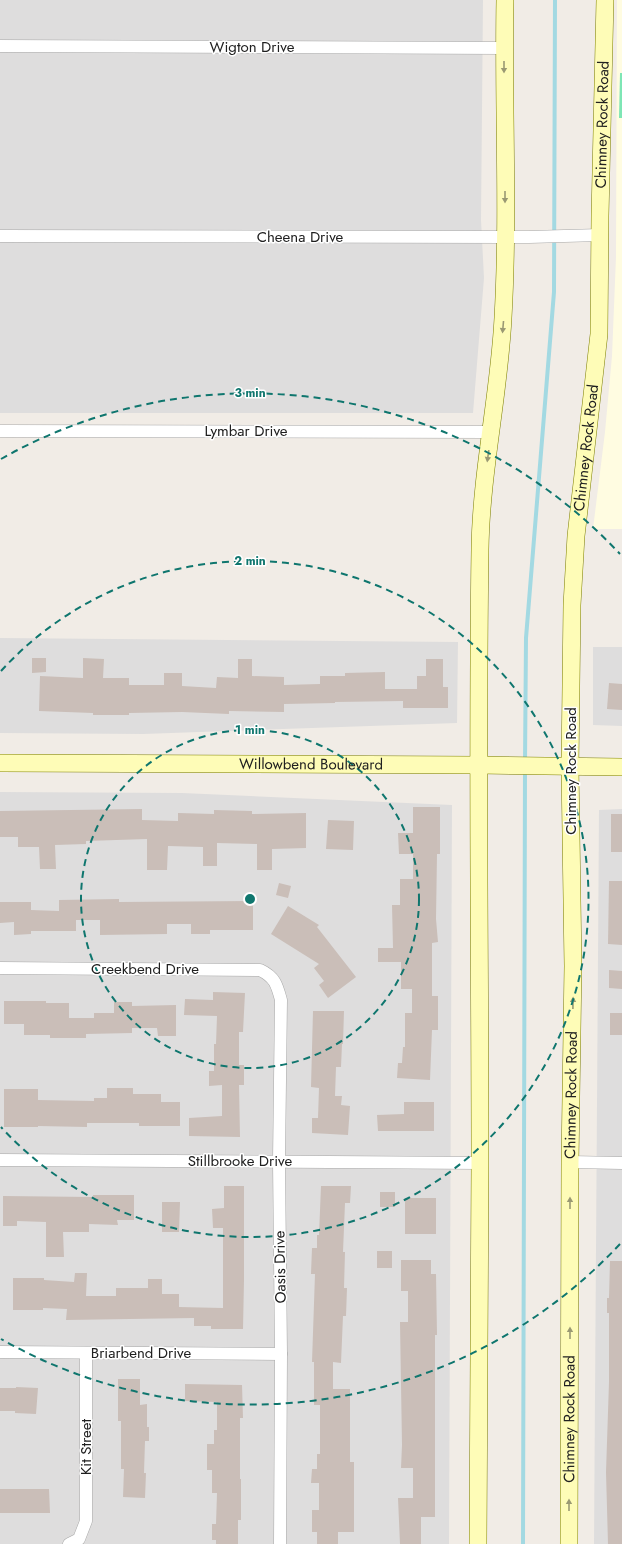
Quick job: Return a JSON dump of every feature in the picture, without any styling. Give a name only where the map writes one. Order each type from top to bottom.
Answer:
[{"type":"main road","points":[[478,1544],[480,1163],[480,545],[484,489],[492,432],[503,318],[505,237],[504,48],[506,0]]},
{"type":"main road","name":"Chimney Rock Road","points":[[569,1544],[570,1162],[573,966],[570,767],[572,605],[576,536],[599,334],[605,0]]},
{"type":"main road","name":"Willowbend Boulevard","points":[[0,763],[502,765],[548,767],[622,767]]},
{"type":"street","name":"Wigton Drive","points":[[0,46],[504,48]]},
{"type":"street","name":"Cheena Drive","points":[[0,236],[576,237],[600,235]]},
{"type":"street","name":"Lymbar Drive","points":[[0,431],[492,432]]},
{"type":"street","name":"Creekbend Drive","points":[[0,968],[260,970],[270,974],[279,991]]},
{"type":"street","name":"Oasis Drive","points":[[279,991],[281,1000],[279,1161],[281,1354],[280,1544]]},
{"type":"street","name":"Stillbrooke Drive","points":[[0,1160],[480,1163]]},
{"type":"street","points":[[570,1162],[622,1163]]},
{"type":"street","name":"Briarbend Drive","points":[[0,1352],[281,1354]]},
{"type":"street","name":"Kit Street","points":[[74,1542],[86,1521],[86,1353]]},
{"type":"shaded area","points":[[0,0],[483,0],[481,220],[484,278],[473,413],[0,413]]},
{"type":"shaded area","points":[[617,0],[622,0],[622,529],[593,529],[605,432],[612,356],[616,257]]},
{"type":"shaded area","points":[[0,638],[458,642],[457,723],[143,734],[0,733]]},
{"type":"shaded area","points":[[593,647],[622,647],[622,726],[593,725]]},
{"type":"shaded area","points":[[0,792],[182,793],[452,805],[449,1544],[0,1544]]},
{"type":"shaded area","points":[[622,809],[622,1544],[594,1544],[599,810]]},
{"type":"green space","points":[[620,73],[622,73],[622,118],[619,118]]},
{"type":"building","points":[[32,658],[46,658],[46,672],[32,673]]},
{"type":"building","points":[[83,658],[104,659],[103,678],[129,678],[129,685],[164,685],[164,673],[182,673],[182,686],[216,688],[217,677],[238,678],[238,659],[252,659],[252,676],[284,677],[284,685],[320,684],[320,676],[345,676],[345,673],[385,672],[385,689],[417,689],[417,676],[426,676],[426,659],[443,659],[443,687],[448,687],[448,708],[403,708],[403,701],[284,704],[284,712],[229,711],[229,714],[182,712],[129,713],[129,715],[93,715],[93,713],[39,711],[40,676],[83,678]]},
{"type":"building","points":[[609,683],[622,684],[622,710],[607,709]]},
{"type":"building","points":[[413,807],[440,807],[440,854],[437,854],[436,919],[438,942],[432,943],[432,996],[438,996],[438,1030],[432,1030],[430,1080],[397,1078],[398,1063],[402,1063],[403,1047],[405,1047],[405,1013],[412,1013],[412,989],[401,989],[401,962],[378,962],[378,948],[393,948],[392,905],[400,905],[400,879],[413,879],[413,854],[399,854],[398,833],[413,833]]},
{"type":"building","points":[[142,809],[142,820],[178,821],[178,813],[214,814],[214,810],[252,811],[252,814],[306,813],[306,848],[272,849],[272,870],[257,870],[257,844],[217,843],[217,866],[203,866],[203,847],[168,846],[167,870],[147,870],[147,839],[86,841],[86,844],[55,845],[56,869],[40,869],[39,847],[18,847],[18,837],[0,837],[0,811]]},
{"type":"building","points":[[611,814],[622,814],[622,852],[611,852]]},
{"type":"building","points":[[328,820],[354,821],[353,850],[326,849]]},
{"type":"building","points":[[609,881],[622,881],[622,945],[608,944]]},
{"type":"building","points":[[279,883],[291,886],[288,898],[276,895]]},
{"type":"building","points":[[119,899],[119,902],[253,901],[253,930],[210,930],[210,934],[191,934],[191,924],[167,924],[167,934],[100,935],[100,920],[76,920],[76,931],[31,931],[31,934],[14,935],[14,922],[0,923],[0,902],[31,902],[31,910],[59,911],[59,900]]},
{"type":"building","points":[[288,906],[319,925],[317,927],[356,977],[328,998],[319,985],[324,981],[314,968],[319,964],[271,934]]},
{"type":"building","points":[[609,970],[622,971],[622,989],[609,988]]},
{"type":"building","points":[[213,992],[245,993],[243,1032],[239,1032],[239,1065],[244,1065],[244,1085],[239,1085],[240,1137],[189,1136],[189,1118],[222,1116],[222,1085],[209,1086],[209,1071],[214,1071],[214,1044],[216,1044],[217,1016],[184,1015],[185,999],[213,1000]]},
{"type":"building","points":[[4,1001],[46,1001],[46,1003],[69,1003],[69,1018],[94,1018],[94,1013],[114,1013],[114,1002],[132,1002],[132,1006],[176,1005],[176,1036],[158,1036],[157,1028],[132,1028],[132,1033],[86,1034],[86,1038],[50,1038],[50,1035],[24,1035],[24,1024],[4,1024]]},
{"type":"building","points":[[313,1011],[344,1011],[341,1067],[336,1067],[335,1096],[342,1096],[341,1105],[350,1106],[348,1135],[312,1133],[312,1118],[318,1118],[319,1088],[311,1087]]},
{"type":"building","points":[[610,1013],[622,1013],[622,1035],[610,1035]]},
{"type":"building","points":[[107,1088],[133,1088],[133,1094],[161,1094],[161,1102],[180,1102],[180,1126],[139,1126],[139,1123],[87,1123],[87,1127],[4,1127],[4,1089],[38,1089],[38,1100],[94,1101],[94,1098],[107,1098]]},
{"type":"building","points":[[404,1102],[434,1102],[434,1131],[378,1131],[377,1115],[404,1114]]},
{"type":"building","points":[[224,1186],[244,1186],[243,1329],[211,1329],[211,1326],[194,1326],[194,1318],[66,1320],[67,1309],[43,1308],[43,1310],[13,1310],[13,1278],[44,1278],[44,1280],[74,1282],[75,1273],[87,1273],[86,1296],[116,1296],[116,1288],[148,1288],[148,1279],[162,1279],[162,1294],[179,1294],[179,1307],[223,1308],[223,1228],[213,1228],[212,1209],[224,1208]]},
{"type":"building","points":[[321,1186],[351,1186],[350,1203],[345,1203],[343,1252],[345,1252],[344,1288],[347,1288],[346,1316],[343,1316],[341,1363],[333,1362],[333,1389],[350,1389],[350,1462],[354,1462],[354,1532],[338,1532],[338,1544],[317,1544],[317,1532],[312,1532],[312,1510],[319,1510],[319,1483],[311,1483],[312,1469],[317,1469],[317,1454],[320,1454],[320,1405],[314,1405],[314,1362],[312,1362],[315,1274],[311,1274],[312,1248],[317,1248],[317,1235],[319,1235]]},
{"type":"building","points":[[380,1192],[395,1192],[395,1207],[380,1207]]},
{"type":"building","points":[[93,1195],[134,1195],[134,1220],[117,1220],[118,1225],[89,1224],[89,1232],[63,1232],[64,1257],[46,1257],[46,1222],[17,1221],[17,1226],[3,1226],[3,1196],[93,1197]]},
{"type":"building","points":[[405,1198],[436,1198],[436,1234],[405,1234]]},
{"type":"building","points":[[162,1202],[180,1202],[179,1232],[162,1232]]},
{"type":"building","points":[[377,1251],[392,1251],[392,1268],[377,1268]]},
{"type":"building","points":[[401,1260],[431,1260],[431,1274],[436,1274],[437,1335],[435,1335],[435,1517],[421,1517],[421,1544],[400,1544],[398,1498],[413,1498],[413,1468],[401,1468],[400,1322],[408,1322],[408,1291],[401,1291]]},
{"type":"building","points":[[610,1261],[622,1261],[622,1544],[608,1544],[606,1472],[609,1382],[609,1313],[607,1313],[607,1298],[609,1298]]},
{"type":"building","points":[[118,1379],[140,1379],[140,1405],[147,1404],[147,1427],[149,1427],[149,1441],[145,1441],[145,1498],[123,1497],[124,1469],[121,1469],[121,1421],[118,1421]]},
{"type":"building","points":[[185,1384],[242,1385],[243,1418],[240,1418],[241,1520],[238,1520],[238,1544],[216,1544],[216,1540],[212,1540],[212,1524],[216,1524],[217,1493],[212,1493],[212,1470],[207,1470],[207,1444],[214,1444],[214,1430],[217,1430],[217,1402],[185,1401]]},
{"type":"building","points":[[0,1388],[38,1388],[36,1414],[15,1413],[15,1411],[0,1411]]},
{"type":"building","points":[[0,1489],[49,1489],[50,1513],[0,1513]]},
{"type":"waterway","points":[[525,762],[526,638],[554,292],[555,0]]},
{"type":"waterway","points":[[523,1544],[525,769]]}]
